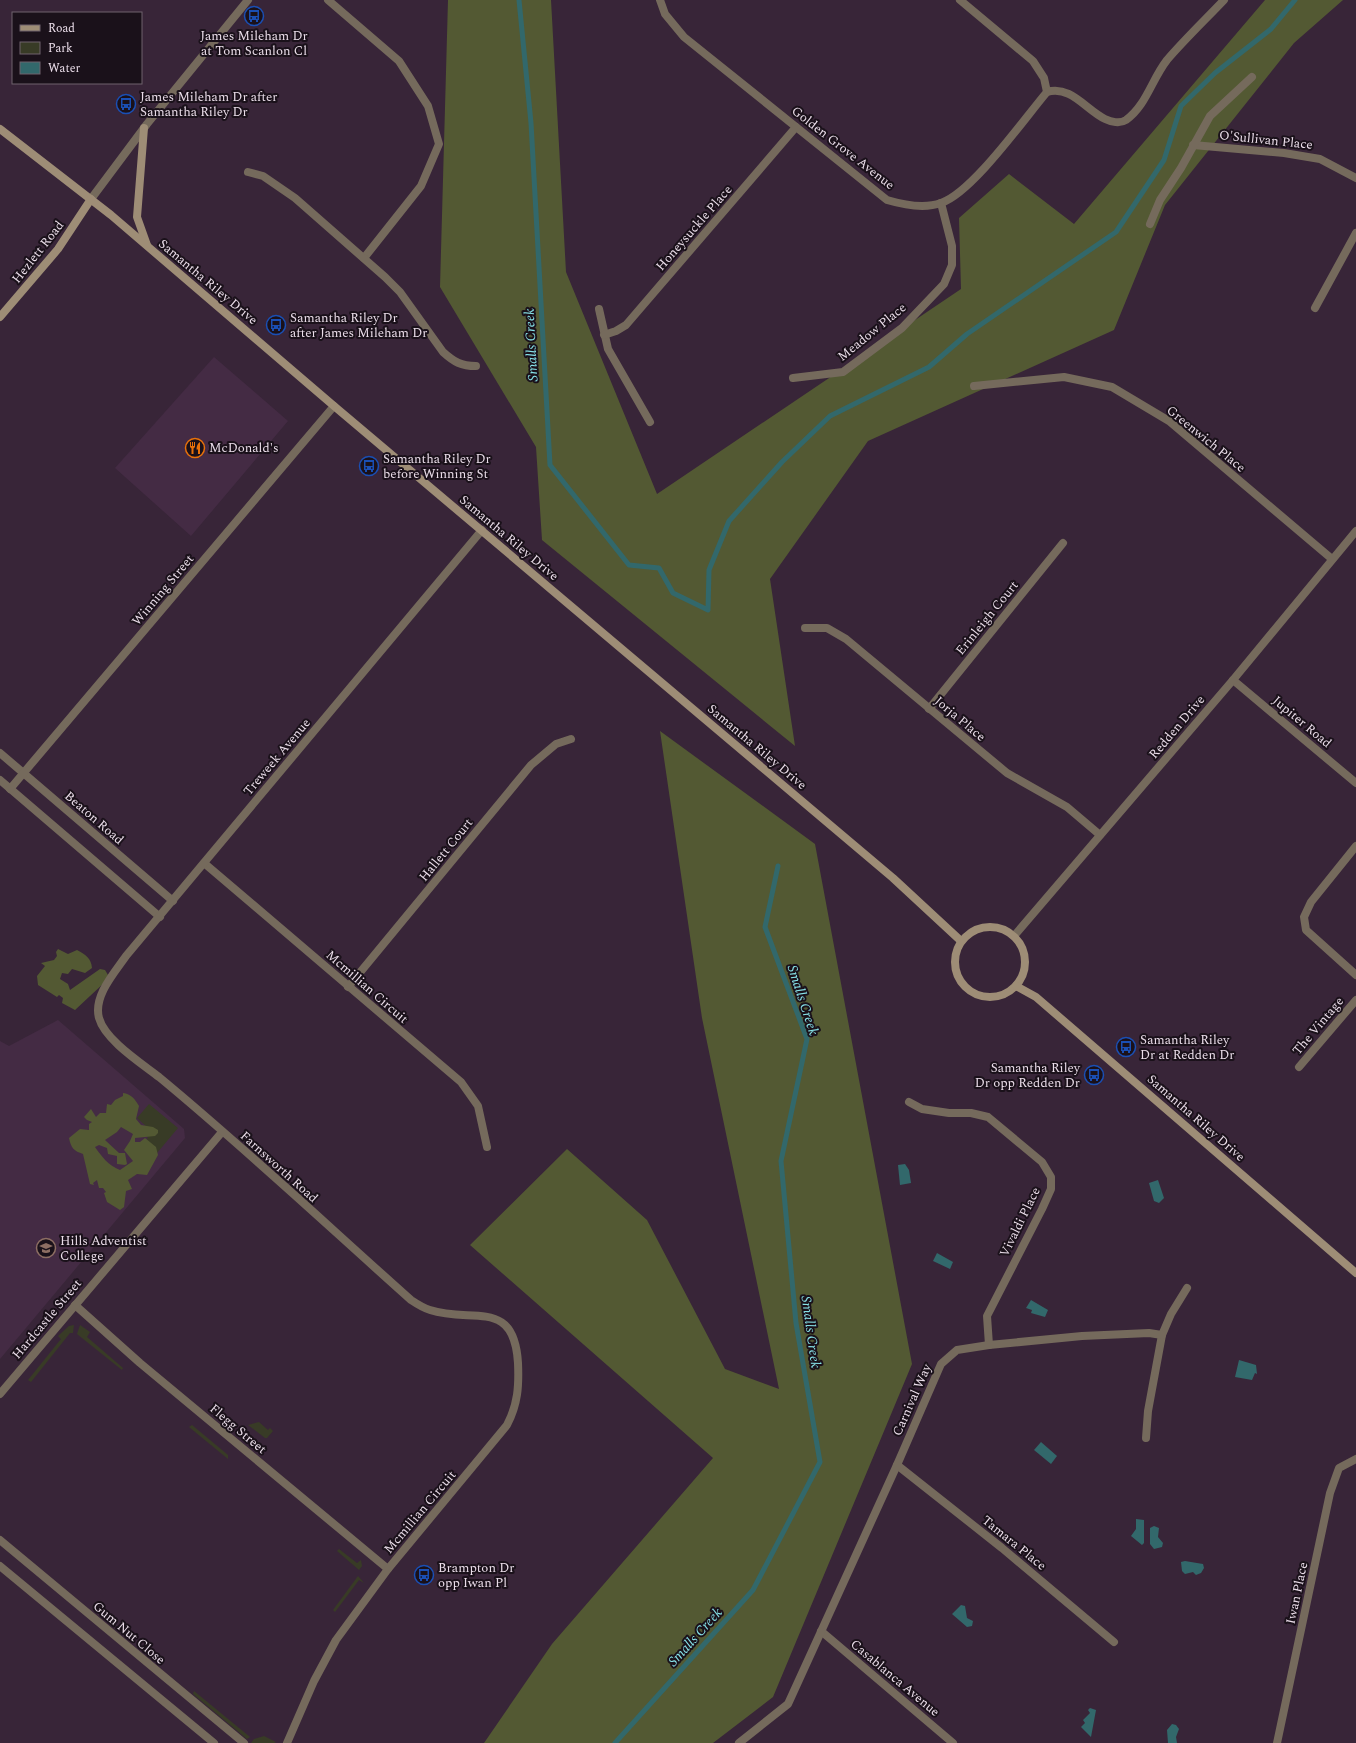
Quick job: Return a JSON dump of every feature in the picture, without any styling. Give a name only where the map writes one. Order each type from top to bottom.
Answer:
[{"type":"main road","points":[[144,128],[137,217],[147,246]]},
{"type":"main road","name":"Samantha Riley Drive","points":[[0,129],[91,199],[147,246],[630,657],[893,878],[961,941]]},
{"type":"main road","name":"Hezlett Road","points":[[0,317],[58,249],[91,199]]},
{"type":"main road","points":[[984,926],[1003,929],[1014,936],[1023,949],[1025,958],[1023,973],[1016,986],[1008,992],[998,996],[987,997],[977,995],[968,989],[960,981],[956,972],[954,961],[956,951],[961,941],[967,934],[984,926]]},
{"type":"main road","name":"Samantha Riley Drive","points":[[1016,986],[1036,997],[1356,1273]]},
{"type":"street","points":[[91,199],[144,128],[248,0]]},
{"type":"street","points":[[328,0],[399,61],[428,106],[438,144],[421,186],[364,258]]},
{"type":"street","name":"Golden Grove Avenue","points":[[660,0],[665,14],[684,36],[887,200],[909,206],[941,204],[955,196],[978,175],[1047,92]]},
{"type":"street","points":[[960,0],[1033,61],[1044,78],[1047,92],[1055,90],[1068,94],[1105,119],[1112,122],[1124,121],[1139,107],[1166,61],[1224,0]]},
{"type":"street","name":"O'Sullivan Place","points":[[1150,224],[1160,200],[1181,168],[1210,116],[1252,77]]},
{"type":"street","name":"Honeysuckle Place","points":[[604,335],[616,331],[626,325],[796,128]]},
{"type":"street","name":"O'Sullivan Place","points":[[1193,145],[1284,153],[1320,159],[1356,178]]},
{"type":"street","points":[[248,172],[263,176],[290,195],[364,258],[400,292],[443,352],[450,359],[458,364],[476,366]]},
{"type":"street","name":"Meadow Place","points":[[793,378],[843,372],[902,328],[944,284],[952,265],[952,246],[941,204]]},
{"type":"street","points":[[1315,308],[1328,281],[1356,233]]},
{"type":"street","points":[[599,309],[604,335],[612,357],[650,422]]},
{"type":"street","name":"Greenwich Place","points":[[974,386],[1064,377],[1112,387],[1169,422],[1332,559]]},
{"type":"street","name":"Winning Street","points":[[10,789],[334,406]]},
{"type":"street","name":"Treweek Avenue","points":[[98,1006],[113,974],[126,956],[482,530]]},
{"type":"street","name":"Redden Drive","points":[[1014,936],[1233,680],[1356,531]]},
{"type":"street","name":"Erinleigh Court","points":[[929,709],[1063,543]]},
{"type":"street","name":"Jorja Place","points":[[805,628],[827,628],[846,639],[1006,773],[1068,807],[1100,835]]},
{"type":"street","name":"Jupiter Road","points":[[1233,680],[1356,783]]},
{"type":"street","name":"Hallett Court","points":[[348,987],[531,765],[556,744],[570,739]]},
{"type":"street","name":"Beaton Road","points":[[0,753],[173,901]]},
{"type":"street","points":[[0,780],[160,917]]},
{"type":"street","points":[[1356,846],[1311,902],[1304,917],[1306,930],[1356,975]]},
{"type":"street","name":"Mcmillian Circuit","points":[[204,863],[461,1082],[478,1106],[487,1147]]},
{"type":"street","name":"The Vintage","points":[[1299,1067],[1356,1000]]},
{"type":"street","name":"Farnsworth Road","points":[[98,1006],[99,1018],[111,1038],[198,1110],[411,1300],[431,1310],[469,1314]]},
{"type":"street","name":"Vivaldi Place","points":[[909,1102],[922,1109],[949,1113],[971,1113],[988,1118],[1042,1162],[1051,1177],[1050,1189],[1042,1208],[987,1316],[989,1345]]},
{"type":"street","name":"Hardcastle Street","points":[[0,1394],[222,1132]]},
{"type":"street","points":[[1146,1438],[1148,1411],[1162,1335],[1171,1314],[1187,1288]]},
{"type":"street","name":"Flegg Street","points":[[75,1305],[140,1363],[388,1569]]},
{"type":"street","name":"Mcmillian Circuit","points":[[287,1743],[314,1681],[336,1640],[388,1569],[501,1433],[515,1409],[519,1395],[517,1348],[514,1337],[505,1325],[497,1319],[469,1314]]},
{"type":"street","name":"Carnival Way","points":[[739,1743],[788,1704],[897,1465],[941,1364],[957,1350],[989,1345],[1082,1336],[1149,1333],[1162,1335]]},
{"type":"street","name":"Iwan Place","points":[[1278,1743],[1330,1493],[1340,1468],[1356,1459]]},
{"type":"street","name":"Tamara Place","points":[[897,1465],[1002,1548],[1114,1642]]},
{"type":"street","name":"Gum Nut Close","points":[[0,1540],[244,1743]]},
{"type":"street","points":[[0,1566],[214,1743]]},
{"type":"street","name":"Casablanca Avenue","points":[[822,1631],[954,1743]]},
{"type":"shaded area","points":[[448,0],[551,0],[566,272],[657,494],[961,289],[959,218],[1009,174],[1074,224],[1265,0],[1343,0],[1294,43],[1165,205],[1114,330],[868,441],[770,579],[795,746],[542,540],[536,447],[440,287]]},
{"type":"shaded area","points":[[214,357],[288,421],[191,536],[115,468]]},
{"type":"shaded area","points":[[660,731],[815,844],[912,1364],[773,1697],[713,1743],[484,1743],[552,1644],[713,1458],[470,1245],[567,1149],[647,1220],[725,1369],[779,1389],[702,1018]]},
{"type":"shaded area","points":[[58,949],[68,954],[77,950],[88,957],[92,968],[85,973],[72,969],[68,974],[62,973],[60,979],[68,984],[70,990],[100,969],[105,970],[108,975],[105,982],[75,1010],[62,1003],[63,998],[59,995],[57,997],[38,985],[37,976],[45,966],[41,963],[54,960],[57,956],[56,952]]},
{"type":"shaded area","name":"Hills Adventist College","points":[[58,1020],[184,1129],[185,1138],[0,1359],[0,1041],[9,1046]]},
{"type":"shaded area","points":[[123,1093],[128,1094],[139,1106],[136,1119],[141,1125],[153,1127],[158,1130],[158,1133],[155,1136],[135,1138],[135,1142],[140,1142],[145,1138],[156,1147],[158,1155],[147,1175],[137,1174],[128,1180],[132,1189],[126,1191],[124,1207],[120,1210],[107,1202],[104,1193],[106,1192],[103,1188],[99,1188],[97,1180],[93,1183],[94,1185],[90,1184],[83,1154],[73,1149],[69,1138],[80,1129],[89,1130],[89,1124],[92,1122],[84,1117],[91,1109],[96,1117],[100,1113],[106,1113],[107,1104],[111,1105],[115,1100],[123,1096]],"holes":[[[121,1127],[133,1134],[124,1150],[133,1161],[120,1170],[112,1166],[95,1147],[99,1145],[107,1148],[108,1154],[117,1156],[117,1164],[125,1165],[127,1164],[125,1153],[119,1153],[105,1140],[117,1132]]]},
{"type":"green space","points":[[149,1104],[178,1128],[157,1153],[147,1145],[148,1128],[137,1118]]},
{"type":"green space","points":[[74,1325],[73,1333],[70,1333],[31,1382],[28,1380],[61,1339],[58,1336],[69,1326]]},
{"type":"green space","points":[[80,1325],[90,1332],[87,1337],[123,1368],[122,1370],[77,1334]]},
{"type":"green space","points":[[259,1422],[268,1430],[270,1428],[273,1431],[267,1438],[248,1425]]},
{"type":"green space","points":[[192,1425],[228,1455],[228,1459],[189,1427]]},
{"type":"green space","points":[[339,1549],[357,1563],[361,1560],[362,1566],[359,1570],[337,1551]]},
{"type":"green space","points":[[358,1576],[364,1583],[359,1580],[335,1612],[333,1610]]},
{"type":"green space","points":[[194,1691],[250,1737],[247,1739],[193,1694]]},
{"type":"green space","points":[[264,1736],[276,1742],[251,1743],[254,1739]]},
{"type":"water","points":[[905,1164],[909,1170],[911,1183],[900,1185],[898,1165]]},
{"type":"water","points":[[1158,1180],[1164,1198],[1159,1203],[1154,1201],[1149,1183]]},
{"type":"water","points":[[937,1253],[953,1262],[950,1269],[933,1261]]},
{"type":"water","points":[[1031,1300],[1048,1310],[1045,1317],[1031,1313],[1032,1310],[1026,1308]]},
{"type":"water","points":[[1239,1360],[1256,1365],[1257,1374],[1255,1373],[1252,1380],[1235,1377]]},
{"type":"water","points":[[1041,1442],[1057,1456],[1051,1464],[1034,1450]]},
{"type":"water","points":[[1136,1519],[1144,1520],[1144,1543],[1142,1545],[1131,1536],[1136,1529]]},
{"type":"water","points":[[1154,1526],[1159,1528],[1158,1537],[1163,1543],[1162,1547],[1154,1549],[1150,1544],[1150,1528]]},
{"type":"water","points":[[1185,1561],[1203,1564],[1204,1568],[1201,1573],[1196,1575],[1193,1572],[1185,1574],[1182,1571],[1181,1562]]},
{"type":"water","points":[[961,1605],[965,1606],[967,1618],[973,1621],[972,1626],[967,1627],[952,1614]]},
{"type":"water","points":[[1090,1708],[1096,1710],[1091,1737],[1081,1727],[1085,1723],[1083,1720],[1090,1713],[1088,1710]]},
{"type":"water","points":[[1172,1724],[1176,1725],[1179,1729],[1176,1737],[1177,1743],[1168,1743],[1167,1730]]},
{"type":"waterway","points":[[519,0],[531,123],[550,465],[629,565],[659,568],[673,593],[708,610],[709,570],[729,521],[782,462],[830,416],[929,367],[967,334],[1116,232],[1164,160],[1181,106],[1215,73],[1271,29],[1295,0]]},
{"type":"waterway","name":"Smalls Creek","points":[[615,1743],[753,1590],[820,1462],[796,1323],[781,1161],[807,1039],[765,927],[778,866]]},
{"type":"place","name":"James Mileham Dr at Tom Scanlon Cl","points":[[254,16]]},
{"type":"place","name":"James Mileham Dr after Samantha Riley Dr","points":[[126,104]]},
{"type":"place","name":"Samantha Riley Dr after James Mileham Dr","points":[[276,325]]},
{"type":"place","name":"McDonald's","points":[[195,448]]},
{"type":"place","name":"Samantha Riley Dr before Winning St","points":[[369,466]]},
{"type":"place","name":"Samantha Riley Dr at Redden Dr","points":[[1126,1047]]},
{"type":"place","name":"Samantha Riley Dr opp Redden Dr","points":[[1094,1075]]},
{"type":"place","name":"Hills Adventist College","points":[[46,1248]]},
{"type":"place","name":"Brampton Dr opp Iwan Pl","points":[[424,1575]]}]
